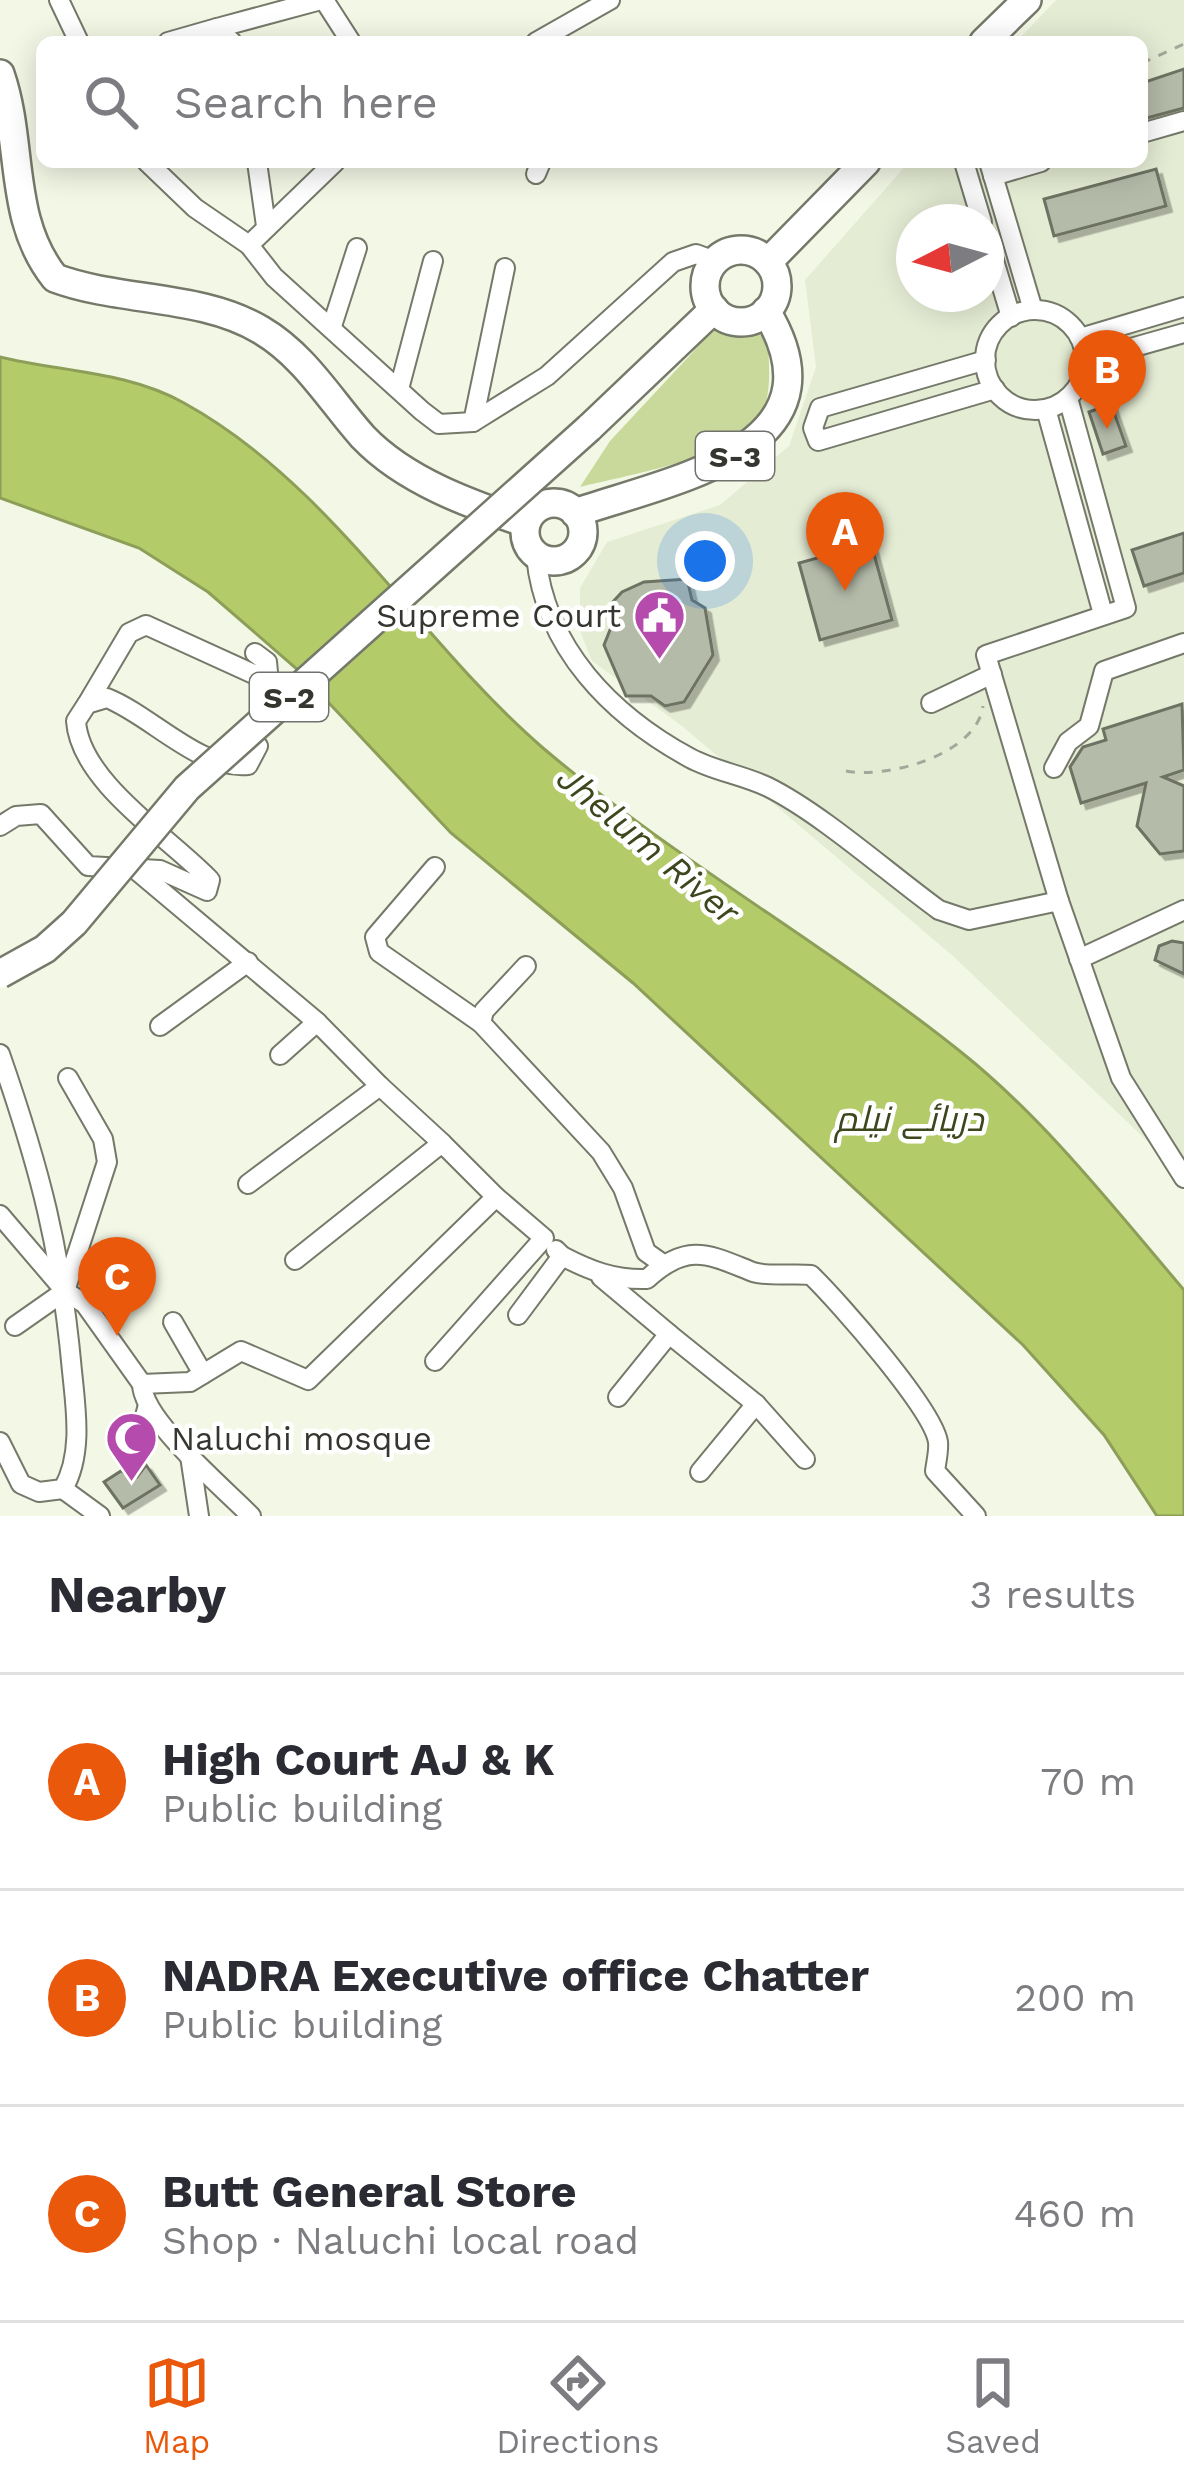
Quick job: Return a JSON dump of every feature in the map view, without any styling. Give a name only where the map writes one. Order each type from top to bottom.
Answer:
[{"type":"highway","points":[[991,36],[1027,0]]},
{"type":"highway","points":[[0,74],[12,118],[24,225],[35,253],[55,278],[257,327],[320,382],[366,440],[385,454],[465,502],[526,523]]},
{"type":"highway","points":[[768,262],[860,168]]},
{"type":"highway","points":[[736,250],[768,262],[777,283],[766,311],[741,322],[714,309],[705,282],[715,261],[736,250]]},
{"type":"highway","name":"S-2","points":[[0,974],[45,949],[74,923],[188,788],[589,428],[714,309]]},
{"type":"highway","name":"S-3","points":[[575,513],[714,466],[757,444],[782,404],[785,372],[782,337],[766,311]]},
{"type":"highway","points":[[548,504],[575,513],[583,531],[578,549],[554,562],[536,556],[526,541],[526,523],[548,504]]},
{"type":"street","points":[[59,0],[76,36]]},
{"type":"street","points":[[225,35],[323,0],[347,36]]},
{"type":"street","points":[[547,36],[610,0]]},
{"type":"street","points":[[1148,131],[1184,121]]},
{"type":"street","points":[[153,168],[195,208],[249,245],[274,277],[439,424],[456,427],[473,422],[547,376],[674,262],[696,254],[715,261]]},
{"type":"street","points":[[258,168],[266,226]]},
{"type":"street","points":[[249,245],[329,168]]},
{"type":"street","points":[[966,168],[977,204]]},
{"type":"street","points":[[991,169],[1033,310]]},
{"type":"street","points":[[332,326],[357,248]]},
{"type":"street","points":[[399,389],[433,261]]},
{"type":"street","points":[[473,422],[505,268]]},
{"type":"street","points":[[1004,293],[1011,316]]},
{"type":"street","points":[[1079,338],[1184,307]]},
{"type":"street","points":[[1033,310],[1064,319],[1079,338],[1085,361],[1068,398],[1046,410],[1013,406],[995,389],[986,360],[992,334],[1011,316],[1033,310]]},
{"type":"street","points":[[1085,361],[1184,333]]},
{"type":"street","points":[[986,360],[820,408],[813,428],[818,441],[995,389]]},
{"type":"street","points":[[1068,398],[1126,608],[986,655],[985,678],[1121,1078],[1184,1178]]},
{"type":"street","points":[[1046,410],[1103,614]]},
{"type":"street","points":[[536,556],[548,617],[561,645],[608,698],[691,758],[770,788],[938,910],[969,920],[1059,901]]},
{"type":"street","points":[[0,826],[16,816],[41,814],[88,866],[160,870],[207,892],[210,880],[139,816],[86,757],[76,721],[129,633],[146,625],[258,676],[268,673],[267,662],[255,653]]},
{"type":"street","points":[[1054,767],[1069,742],[1089,726],[1104,671],[1184,643]]},
{"type":"street","points":[[931,704],[985,678]]},
{"type":"street","points":[[87,704],[107,698],[136,710],[224,768],[248,765],[258,746]]},
{"type":"street","points":[[435,867],[375,937],[379,952],[481,1023],[601,1152],[622,1188],[646,1252],[663,1264]]},
{"type":"street","points":[[134,869],[317,1022],[562,1256],[597,1274],[756,1404],[805,1459]]},
{"type":"street","points":[[0,986],[69,945],[134,869]]},
{"type":"street","points":[[1079,959],[1184,910]]},
{"type":"street","points":[[160,1025],[248,962]]},
{"type":"street","points":[[481,1023],[484,1011],[526,966]]},
{"type":"street","points":[[280,1055],[317,1022]]},
{"type":"street","points":[[0,1054],[46,1190],[65,1291],[75,1468],[63,1489]]},
{"type":"street","points":[[15,1326],[65,1291],[107,1162],[103,1139],[68,1078]]},
{"type":"street","points":[[248,1184],[380,1086]]},
{"type":"street","points":[[295,1260],[442,1143]]},
{"type":"street","points":[[142,1384],[190,1382],[241,1351],[308,1380],[496,1197]]},
{"type":"street","points":[[0,1215],[65,1291],[85,1304],[142,1384],[148,1405],[251,1516]]},
{"type":"street","points":[[435,1361],[544,1238]]},
{"type":"street","points":[[597,1274],[647,1279],[663,1264],[699,1254],[732,1258],[756,1274],[811,1275],[850,1313],[899,1379],[938,1440],[935,1471],[976,1516]]},
{"type":"street","points":[[518,1315],[562,1256]]},
{"type":"street","points":[[173,1322],[203,1374]]},
{"type":"street","points":[[618,1397],[669,1334]]},
{"type":"street","points":[[700,1472],[756,1404]]},
{"type":"street","points":[[132,1464],[148,1405]]},
{"type":"street","points":[[0,1442],[21,1484],[39,1492],[63,1489],[100,1516]]},
{"type":"street","points":[[190,1453],[199,1516]]},
{"type":"street","points":[[63,1489],[81,1516]]},
{"type":"path","points":[[1148,60],[1184,44]]},
{"type":"path","points":[[846,771],[894,768],[956,748],[978,729],[985,678]]},
{"type":"shaded area","points":[[1056,0],[1184,0],[1184,1176],[953,956],[682,726],[592,661],[580,631],[580,588],[607,542],[720,505],[789,446],[816,367],[805,280],[904,168],[1148,168],[1148,36],[1022,36]]},
{"type":"shaded area","points":[[733,309],[768,342],[767,399],[750,431],[707,453],[580,487],[610,441]]},
{"type":"water","name":"دریائے نیلم","points":[[0,357],[140,384],[184,403],[236,436],[329,519],[455,660],[543,748],[645,828],[910,1013],[1022,1106],[1184,1290],[1184,1516],[1157,1516],[1104,1435],[1023,1345],[633,983],[451,833],[298,670],[208,592],[139,548],[0,498]]},
{"type":"building","points":[[1184,69],[1184,108],[1148,118],[1148,81]]},
{"type":"building","points":[[1156,169],[1166,206],[1054,236],[1044,199]]},
{"type":"building","points":[[1111,404],[1126,446],[1103,454],[1089,412]]},
{"type":"building","points":[[1184,533],[1184,573],[1144,586],[1132,550]]},
{"type":"building","points":[[871,543],[892,620],[820,640],[799,563]]},
{"type":"building","points":[[687,579],[692,600],[705,608],[713,655],[684,702],[665,706],[651,696],[626,696],[604,645],[616,615],[610,605],[622,592],[644,582]]},
{"type":"building","points":[[1182,704],[1184,770],[1163,777],[1184,786],[1184,851],[1160,854],[1137,826],[1146,783],[1081,803],[1070,767],[1083,747],[1106,740],[1103,729]]},
{"type":"building","points":[[1184,943],[1184,974],[1155,960],[1159,946]]},
{"type":"building","name":"Naluchi mosque","points":[[146,1465],[160,1485],[123,1508],[104,1482],[121,1471],[137,1477]]},
{"type":"place","name":"NADRA Executive office Chatter","points":[[1107,429]]},
{"type":"place","name":"High Court AJ & K","points":[[845,591]]},
{"type":"place","name":"Supreme Court","points":[[660,661]]},
{"type":"place","name":"Butt General Store","points":[[117,1336]]},
{"type":"place","name":"Naluchi mosque","points":[[132,1484]]},
{"type":"water label","name":"Jhelum River","points":[[648,845]]}]
